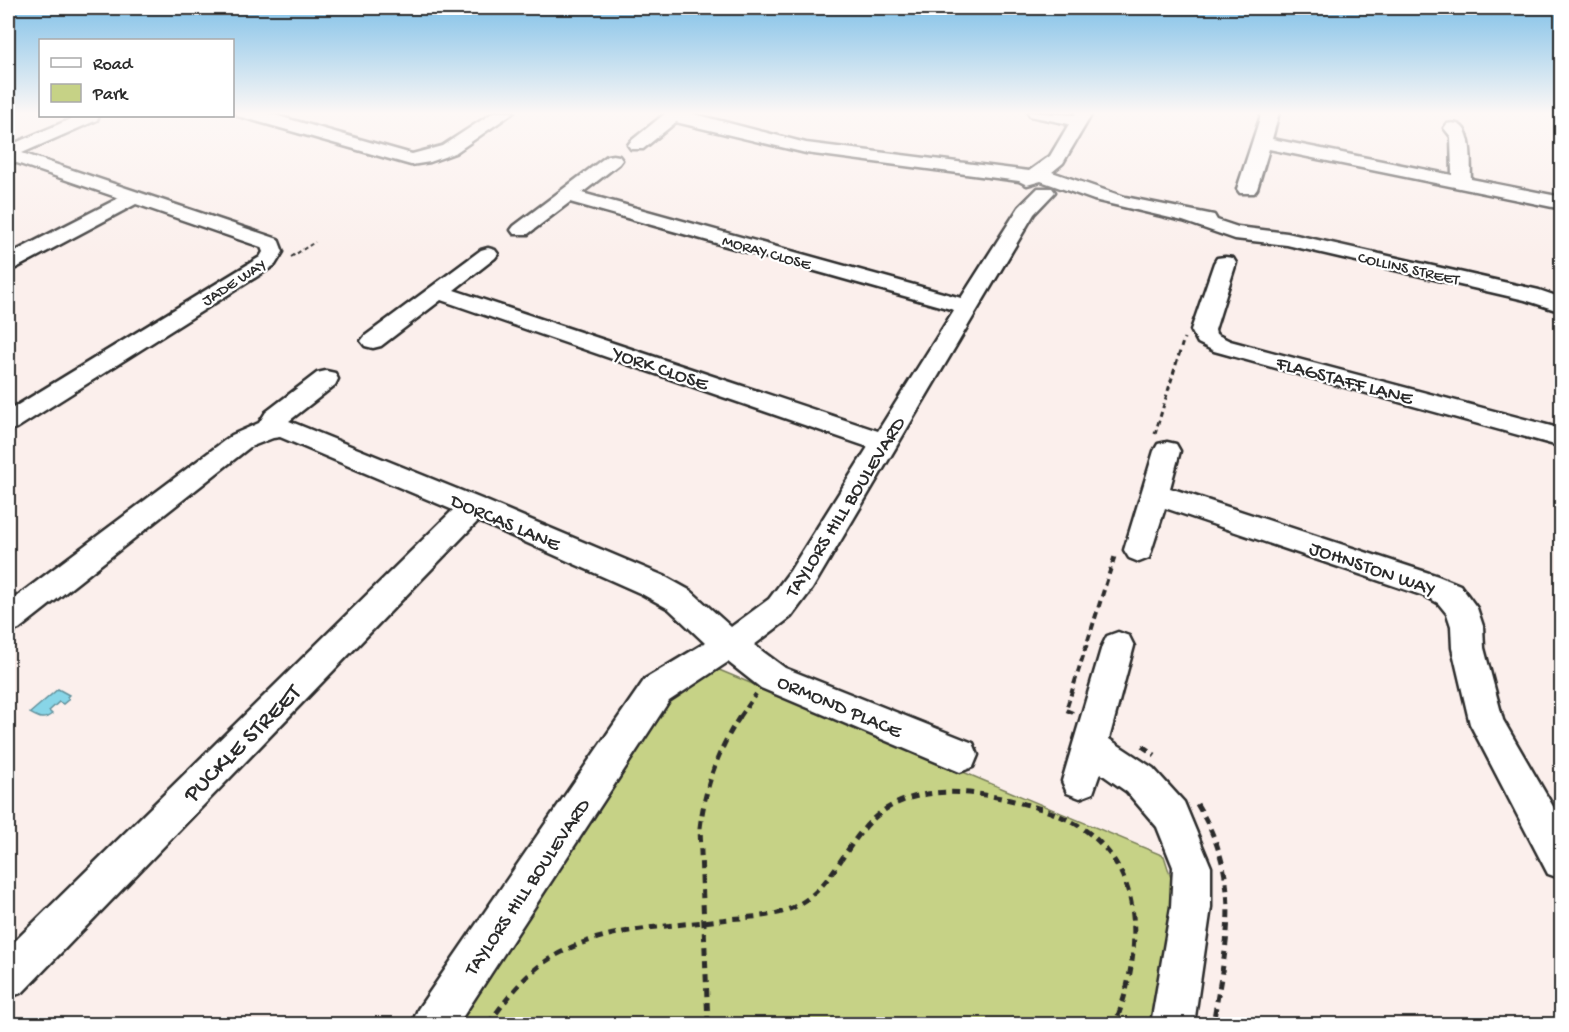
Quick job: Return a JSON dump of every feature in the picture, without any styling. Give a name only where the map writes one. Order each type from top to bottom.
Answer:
[{"type":"street","name":"JADE WAY","points":[[8,422],[268,261],[273,252],[271,243],[29,160]]},
{"type":"street","points":[[521,230],[613,160]]},
{"type":"street","name":"COLLINS STREET","points":[[912,160],[990,172],[1040,186],[1097,195],[1190,217],[1235,233],[1287,239],[1531,295],[1562,305]]},
{"type":"street","name":"TAYLORS HILL BOULEVARD","points":[[432,1024],[657,690],[754,629],[780,608],[801,580],[1056,160]]},
{"type":"street","points":[[1246,189],[1256,160]]},
{"type":"street","points":[[1353,160],[1562,204]]},
{"type":"street","points":[[1461,160],[1462,182]]},
{"type":"street","name":"MORAY CLOSE","points":[[567,195],[968,307]]},
{"type":"street","points":[[8,263],[135,197]]},
{"type":"street","points":[[373,341],[488,254]]},
{"type":"street","name":"FLAGSTAFF LANE","points":[[1225,263],[1203,330],[1206,338],[1222,346],[1562,438]]},
{"type":"street","name":"YORK CLOSE","points":[[439,292],[884,443]]},
{"type":"street","name":"COLLINS STREET","points":[[1531,295],[1562,299]]},
{"type":"street","points":[[8,620],[241,441],[269,429],[275,418],[326,379]]},
{"type":"street","name":"DORCAS LANE","points":[[269,429],[283,428],[474,507],[653,585],[680,600],[728,644]]},
{"type":"street","points":[[1128,550],[1155,494],[1160,445]]},
{"type":"street","name":"JOHNSTON WAY","points":[[1155,494],[1438,588],[1449,594],[1461,608],[1467,626],[1468,648],[1487,724],[1562,860]]},
{"type":"street","name":"PUCKLE STREET","points":[[8,977],[474,507]]},
{"type":"street","name":"ORMOND PLACE","points":[[728,644],[771,676],[960,755]]},
{"type":"street","points":[[1118,646],[1090,749],[1140,780],[1171,815],[1192,867],[1191,907],[1173,1024]]},
{"type":"path","points":[[1160,445],[1185,336]]},
{"type":"path","points":[[1090,749],[1066,710],[1128,550]]},
{"type":"path","points":[[708,1024],[699,855],[700,819],[707,790],[732,729],[748,703],[771,676]]},
{"type":"path","points":[[1135,742],[1160,760]]},
{"type":"path","points":[[488,1024],[517,985],[560,951],[592,938],[632,930],[704,924],[785,911],[802,904],[818,891],[837,868],[861,829],[895,803],[920,794],[950,792],[992,796],[1018,802],[1069,821],[1092,835],[1123,873],[1132,901],[1136,937],[1133,971],[1115,1024]]},
{"type":"path","points":[[1193,798],[1204,813],[1220,849],[1229,886],[1225,943],[1213,1024]]},
{"type":"green space","points":[[712,667],[1164,856],[1178,900],[1159,1024],[454,1024],[673,697]]},
{"type":"water","points":[[58,689],[69,695],[67,697],[69,699],[63,704],[59,702],[49,711],[52,714],[41,718],[30,713]]}]
